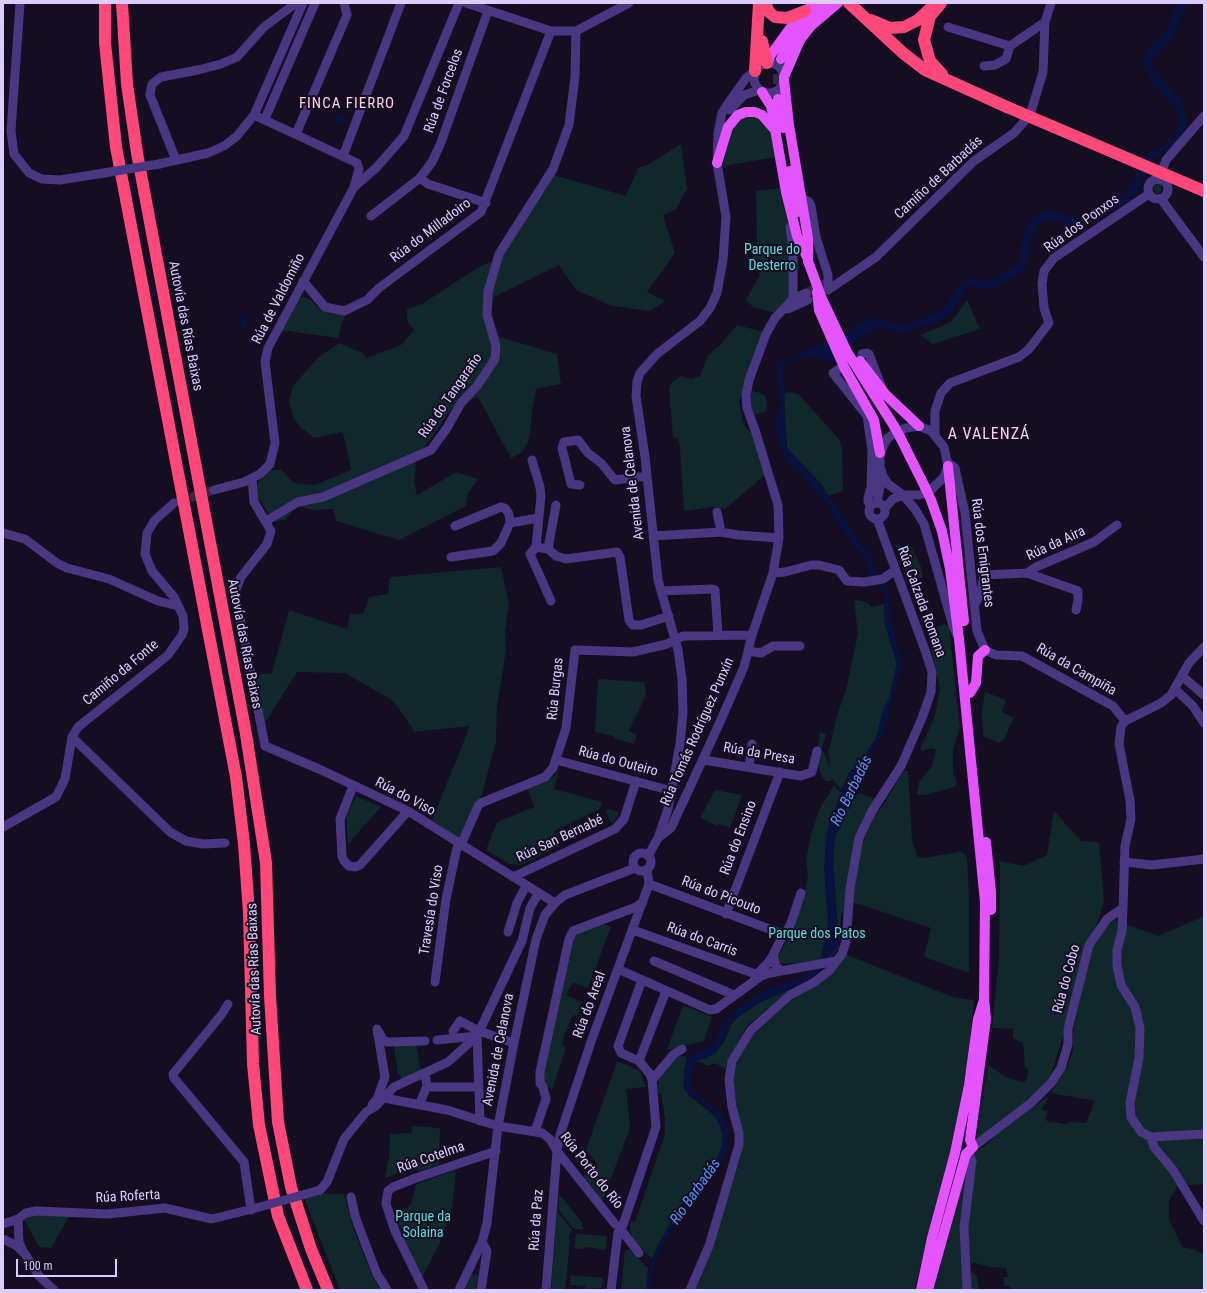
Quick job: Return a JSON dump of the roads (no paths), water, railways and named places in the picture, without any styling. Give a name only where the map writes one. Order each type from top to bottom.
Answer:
[{"type":"highway","name":"Autovía das Rías Baixas","points":[[105,3],[105,43],[116,147],[236,777],[244,844],[253,1064],[259,1125],[264,1156],[278,1216],[307,1290]]},
{"type":"highway","name":"Autovía das Rías Baixas","points":[[122,3],[127,84],[137,153],[246,734],[260,819],[266,863],[270,996],[278,1122],[291,1187],[310,1249],[328,1290]]},
{"type":"highway","points":[[755,71],[759,3]]},
{"type":"highway","points":[[765,3],[769,12],[775,17],[787,18],[805,11]]},
{"type":"highway","points":[[765,3],[762,33],[763,49],[767,63]]},
{"type":"highway","points":[[853,7],[877,24],[890,28],[904,27],[918,20],[936,3]]},
{"type":"highway","points":[[941,3],[930,16],[924,40],[930,61],[951,81]]},
{"type":"highway","points":[[853,7],[903,53],[925,70],[1204,192]]},
{"type":"main road","points":[[767,63],[770,56],[805,11],[816,3]]},
{"type":"main road","points":[[781,59],[791,40],[804,24],[830,3]]},
{"type":"main road","points":[[808,261],[808,238],[789,126],[784,79],[800,40],[811,26],[838,3]]},
{"type":"main road","points":[[761,91],[771,106],[797,236],[808,261],[827,282]]},
{"type":"main road","points":[[778,99],[800,226],[808,261]]},
{"type":"main road","points":[[717,163],[728,127],[738,115],[746,112],[755,112],[762,115],[776,131]]},
{"type":"main road","points":[[827,282],[822,299],[836,330],[847,352],[900,437],[931,500],[942,531],[950,569],[970,744],[985,902],[984,1000],[986,1019],[974,1110],[927,1290]]},
{"type":"main road","points":[[827,282],[819,310],[844,367],[876,428],[880,453]]},
{"type":"main road","points":[[836,330],[845,336],[858,359],[883,391],[919,426]]},
{"type":"main road","points":[[948,465],[951,510],[960,576],[970,693]]},
{"type":"main road","points":[[966,708],[970,693],[976,683],[978,656],[985,650]]},
{"type":"main road","points":[[921,1290],[932,1238],[945,1191],[964,1152],[969,1102],[969,1085],[978,1020],[984,1000]]},
{"type":"street","points":[[20,3],[10,131],[14,154],[29,173],[42,179],[60,180],[159,164],[208,153],[224,146],[238,136],[254,114],[302,3]]},
{"type":"street","points":[[176,160],[150,95],[152,84],[161,77],[210,67],[238,57],[264,27],[292,6],[302,3]]},
{"type":"street","points":[[265,120],[315,3]]},
{"type":"street","points":[[296,134],[347,15],[344,3]]},
{"type":"street","points":[[254,114],[343,156],[401,3]]},
{"type":"street","name":"Rúa de Valdomiño","points":[[354,187],[376,168],[404,136],[459,3]]},
{"type":"street","points":[[466,3],[551,31],[576,31],[629,3]]},
{"type":"street","name":"Camiño de Barbadás","points":[[827,282],[851,273],[876,257],[974,161],[1014,133],[1030,115],[1043,72],[1045,22],[1051,3]]},
{"type":"street","name":"Rúa de Forcelos","points":[[371,216],[420,178],[432,162],[440,145],[488,11]]},
{"type":"street","points":[[984,66],[995,65],[1006,59],[1010,46],[1045,22]]},
{"type":"street","points":[[948,27],[1010,46]]},
{"type":"street","name":"Rúa do Milladoiro","points":[[302,281],[325,307],[344,311],[367,300],[379,288],[481,212],[486,203],[512,130],[551,31]]},
{"type":"street","name":"Rúa do Tangaraño","points":[[266,521],[298,502],[323,496],[431,450],[447,428],[460,403],[477,386],[495,359],[496,346],[487,315],[488,292],[499,254],[552,169],[569,125],[575,77],[576,31]]},
{"type":"street","points":[[767,63],[777,65],[780,68],[784,79],[780,88],[772,93],[761,91],[754,81],[755,71],[762,64],[767,63]]},
{"type":"street","name":"Avenida de Celanova","points":[[648,856],[658,838],[664,822],[672,792],[683,713],[682,678],[675,640],[658,580],[647,476],[636,396],[637,382],[640,373],[657,354],[700,320],[710,308],[717,293],[723,260],[726,217],[717,163],[718,133],[722,113],[746,78],[755,71]]},
{"type":"street","points":[[266,87],[277,92]]},
{"type":"street","name":"Avenida de Celanova","points":[[718,133],[736,102],[744,95],[761,91]]},
{"type":"street","points":[[1159,179],[1166,160],[1204,116]]},
{"type":"street","name":"Rúa de Valdomiño","points":[[214,490],[252,478],[260,474],[270,464],[275,443],[265,362],[268,348],[302,281],[354,187],[359,169],[357,163],[343,156]]},
{"type":"street","points":[[420,178],[428,184],[486,203]]},
{"type":"street","points":[[1159,179],[1165,182],[1168,188],[1167,195],[1161,199],[1156,199],[1149,194],[1148,185],[1153,180],[1159,179]]},
{"type":"street","name":"Rúa dos Ponxos","points":[[935,436],[936,411],[941,393],[950,383],[1019,357],[1029,349],[1049,323],[1044,308],[1042,284],[1044,271],[1054,258],[1149,194]]},
{"type":"street","points":[[802,198],[809,202],[811,206],[816,237],[827,282]]},
{"type":"street","points":[[1161,199],[1204,257]]},
{"type":"street","points":[[792,216],[789,224],[793,249],[793,299]]},
{"type":"street","points":[[807,296],[787,310],[775,318],[793,299],[807,296]]},
{"type":"street","name":"Rúa Tomás Rodríguez Punxín","points":[[658,838],[671,828],[704,760],[744,667],[752,635],[773,573],[779,538],[778,505],[746,401],[749,380],[766,334],[775,318]]},
{"type":"street","points":[[862,354],[869,354],[883,391]]},
{"type":"street","points":[[836,371],[869,415],[872,450],[872,482],[868,502],[878,505],[903,495],[918,495],[929,492],[944,477],[948,465],[944,447],[931,431],[919,426],[906,428],[893,434],[885,443],[880,453],[880,487],[878,505],[884,514],[876,519]]},
{"type":"street","points":[[919,426],[936,411]]},
{"type":"street","points":[[580,485],[571,484],[562,448],[564,442],[578,440],[588,453],[601,463],[615,480],[647,476]]},
{"type":"street","points":[[532,460],[540,487],[536,547],[530,554],[551,601]]},
{"type":"street","name":"Rúa dos Emigrantes","points":[[948,465],[955,468],[965,513],[977,631],[985,650]]},
{"type":"street","points":[[880,466],[888,484],[903,495],[915,509],[924,524],[952,626],[959,639]]},
{"type":"street","points":[[252,478],[254,502],[266,521]]},
{"type":"street","name":"Camiño da Fonte","points":[[72,737],[78,727],[157,664],[177,643],[184,629],[183,616],[174,597],[152,570],[145,554],[147,533],[154,520],[174,503]]},
{"type":"street","points":[[548,549],[556,505]]},
{"type":"street","name":"Rúa Calzada Romana","points":[[690,1290],[709,1246],[739,1145],[738,1133],[732,1108],[729,1080],[732,1061],[751,1030],[790,995],[813,983],[829,971],[842,954],[846,942],[850,889],[859,838],[872,811],[901,766],[922,718],[931,692],[932,672],[926,653],[894,571],[876,519],[869,514],[878,505]]},
{"type":"street","points":[[452,557],[493,551],[501,543],[510,522],[509,514],[505,508],[500,507],[455,526]]},
{"type":"street","points":[[717,512],[720,532]]},
{"type":"street","points":[[510,522],[538,518]]},
{"type":"street","name":"Rúa do Viso","points":[[266,521],[271,531],[267,544],[241,577],[236,592],[265,746],[319,769],[408,811],[554,903]]},
{"type":"street","name":"Rúa da Aira","points":[[975,604],[981,593],[984,575],[1027,573],[1036,567],[1094,542],[1117,525]]},
{"type":"street","points":[[653,536],[720,532],[779,538]]},
{"type":"street","points":[[3,533],[25,539],[57,563],[67,568],[109,579],[158,601],[178,606]]},
{"type":"street","points":[[536,547],[548,549],[556,556],[566,559],[617,552],[620,557],[629,620],[631,623],[633,625],[641,625],[669,616]]},
{"type":"street","points":[[773,573],[786,572],[811,565],[819,565],[839,570],[850,582],[864,582],[882,579],[894,571]]},
{"type":"street","points":[[1027,573],[1078,590],[1076,610]]},
{"type":"street","points":[[662,591],[715,590],[718,635]]},
{"type":"street","points":[[675,640],[683,636],[752,635]]},
{"type":"street","name":"Rúa Burgas","points":[[556,760],[566,728],[574,650],[633,652],[675,640]]},
{"type":"street","points":[[748,651],[761,654],[772,646],[800,646]]},
{"type":"street","points":[[1204,647],[1189,663],[1171,696],[1125,721],[1121,727],[1119,744],[1130,800],[1131,819],[1124,862],[1122,931],[1117,950],[1117,965],[1121,985],[1135,1007],[1140,1028],[1140,1058],[1130,1104],[1131,1117],[1141,1132],[1151,1137],[1204,1134]]},
{"type":"street","name":"Rúa da Campiña","points":[[985,650],[996,655],[1022,656],[1113,706],[1125,721]]},
{"type":"street","points":[[1182,676],[1204,694]]},
{"type":"street","points":[[1175,689],[1193,706],[1204,723]]},
{"type":"street","points":[[3,827],[56,797],[65,779],[72,737]]},
{"type":"street","points":[[72,737],[170,832],[186,841],[203,844],[226,843]]},
{"type":"street","points":[[748,766],[752,744]]},
{"type":"street","name":"Rúa da Presa","points":[[704,760],[802,776],[812,772],[817,751]]},
{"type":"street","name":"Rúa do Outeiro","points":[[556,760],[672,792]]},
{"type":"street","name":"Travesía do Viso","points":[[435,982],[446,899],[459,844],[478,806],[481,803],[545,777],[553,768],[556,760]]},
{"type":"street","name":"Rúa do Ensino","points":[[726,914],[780,772]]},
{"type":"street","name":"Rúa San Bernabé","points":[[513,877],[615,829],[624,819],[636,781]]},
{"type":"street","points":[[353,786],[340,819],[342,856],[344,862],[349,866],[355,867],[360,865],[408,811]]},
{"type":"street","points":[[643,853],[648,856],[651,863],[647,869],[639,871],[635,868],[633,862],[634,856],[643,853]]},
{"type":"street","points":[[1124,862],[1152,865],[1204,859]]},
{"type":"street","name":"Avenida de Celanova","points":[[459,1290],[482,1242],[487,1223],[498,1126],[536,939],[545,915],[554,903],[565,895],[635,868]]},
{"type":"street","name":"Rúa do Areal","points":[[556,1151],[592,1039],[649,884],[647,869]]},
{"type":"street","name":"Rúa do Picouto","points":[[649,884],[782,935]]},
{"type":"street","points":[[508,932],[517,903],[526,886]]},
{"type":"street","points":[[618,970],[710,1010],[716,1009],[759,975],[768,963],[782,935],[786,932],[791,923],[801,893]]},
{"type":"street","points":[[366,1112],[384,1098],[394,1087],[448,1062],[478,1033],[522,941],[530,908],[538,894]]},
{"type":"street","points":[[535,1131],[546,1099],[543,1087],[540,1083],[540,1072],[569,939],[573,931],[636,907],[643,902]]},
{"type":"street","name":"Rúa do Cobo","points":[[964,1152],[1031,1103],[1051,1084],[1061,1068],[1065,1055],[1068,1029],[1089,945],[1108,919],[1123,908]]},
{"type":"street","name":"Rúa do Carris","points":[[633,930],[759,975]]},
{"type":"street","points":[[773,955],[776,966],[781,970]]},
{"type":"street","points":[[654,960],[734,995]]},
{"type":"street","points":[[759,975],[836,961]]},
{"type":"street","points":[[611,1290],[620,1228],[632,1204],[656,1127],[652,1080],[650,1074],[640,1061],[621,1053],[618,1046],[642,980]]},
{"type":"street","points":[[640,1061],[666,991]]},
{"type":"street","points":[[228,1004],[222,1014],[173,1074],[174,1078],[244,1162],[254,1209]]},
{"type":"street","points":[[453,1030],[460,1021],[478,1033],[514,1043]]},
{"type":"street","points":[[366,1112],[377,1099],[385,1077],[377,1029],[383,1040],[388,1042],[425,1041]]},
{"type":"street","points":[[437,1040],[478,1033]]},
{"type":"street","points":[[478,1033],[480,1121]]},
{"type":"street","points":[[652,1080],[674,1054],[682,1049]]},
{"type":"street","points":[[419,1105],[427,1086],[424,1073]]},
{"type":"street","points":[[427,1086],[440,1088],[479,1088]]},
{"type":"street","name":"Rúa Porto do Río","points":[[384,1098],[447,1110],[498,1126],[542,1133],[550,1139],[556,1151],[639,1253]]},
{"type":"street","name":"Rúa Roferta","points":[[3,1224],[18,1219],[26,1213],[36,1211],[108,1214],[165,1208],[212,1219],[254,1209],[320,1190],[327,1182],[344,1139],[366,1112]]},
{"type":"street","points":[[1151,1137],[1154,1147],[1173,1170],[1204,1221]]},
{"type":"street","name":"Rúa Cotelma","points":[[424,1290],[395,1231],[386,1204],[388,1191],[393,1186],[496,1151]]},
{"type":"street","name":"Rúa da Paz","points":[[546,1290],[556,1151]]},
{"type":"street","points":[[964,1152],[972,1161],[964,1228],[967,1290]]},
{"type":"street","points":[[554,1179],[558,1172],[562,1169],[568,1168],[573,1172]]},
{"type":"street","points":[[351,1197],[355,1216],[364,1243],[377,1274],[387,1290]]},
{"type":"street","points":[[606,1214],[613,1218],[621,1217],[632,1204]]},
{"type":"street","points":[[18,1219],[20,1242],[25,1254],[39,1276],[54,1290]]},
{"type":"street","points":[[3,1239],[17,1246],[25,1254]]},
{"type":"street","points":[[481,1290],[487,1251],[482,1242]]},
{"type":"water","name":"Rio Barbadás","points":[[1178,3],[1190,3],[1182,13],[1175,36],[1152,59],[1151,66],[1181,100],[1186,114],[1186,124],[1183,135],[1175,144],[1151,160],[1139,188],[1131,200],[1102,217],[1084,225],[1073,225],[1049,219],[1039,224],[1031,238],[1029,260],[1026,268],[1004,284],[992,289],[969,286],[951,313],[941,320],[902,333],[883,328],[874,329],[865,334],[833,363],[822,359],[803,357],[789,361],[781,368],[785,389],[784,408],[787,448],[820,483],[861,544],[870,551],[875,570],[887,589],[890,600],[891,623],[901,658],[901,669],[882,736],[869,757],[863,778],[849,799],[835,839],[833,858],[839,945],[816,975],[802,984],[759,1003],[737,1018],[730,1025],[718,1051],[694,1062],[690,1087],[701,1098],[721,1113],[726,1121],[729,1138],[727,1150],[712,1177],[696,1195],[665,1240],[650,1278],[650,1290],[646,1290],[647,1277],[657,1247],[678,1210],[717,1160],[722,1146],[723,1136],[715,1116],[685,1091],[683,1083],[687,1060],[693,1053],[704,1050],[713,1045],[722,1025],[739,1008],[757,995],[786,982],[805,976],[805,972],[816,970],[820,960],[828,924],[824,867],[827,830],[849,772],[861,766],[870,747],[876,739],[883,711],[889,699],[897,664],[885,624],[885,599],[883,590],[870,580],[866,561],[836,520],[825,500],[818,496],[804,476],[787,460],[780,447],[776,429],[777,411],[781,404],[776,365],[816,346],[839,339],[865,319],[878,319],[905,326],[942,310],[957,287],[964,280],[972,278],[991,280],[1018,264],[1024,231],[1029,222],[1038,214],[1048,210],[1072,216],[1083,216],[1127,191],[1133,182],[1143,157],[1168,143],[1172,139],[1178,124],[1178,116],[1174,107],[1152,83],[1143,64],[1144,57],[1151,46],[1168,28]]},
{"type":"water","points":[[336,114],[346,119],[344,124],[334,121]]},
{"type":"water","points":[[246,315],[247,326],[244,328],[241,327],[240,316]]},
{"type":"tunnel","points":[[778,99],[778,72],[781,59]]},
{"type":"tunnel","points":[[806,293],[826,283]]},
{"type":"tunnel","points":[[177,502],[214,490]]},
{"type":"district","name":"FINCA FIERRO","points":[[347,104]]},
{"type":"district","name":"A VALENZÁ","points":[[989,435]]},
{"type":"park label","name":"Parque do Desterro","points":[[772,258]]},
{"type":"park label","name":"Parque dos Patos","points":[[817,934]]},
{"type":"park label","name":"Parque da Solaina","points":[[423,1226]]}]
